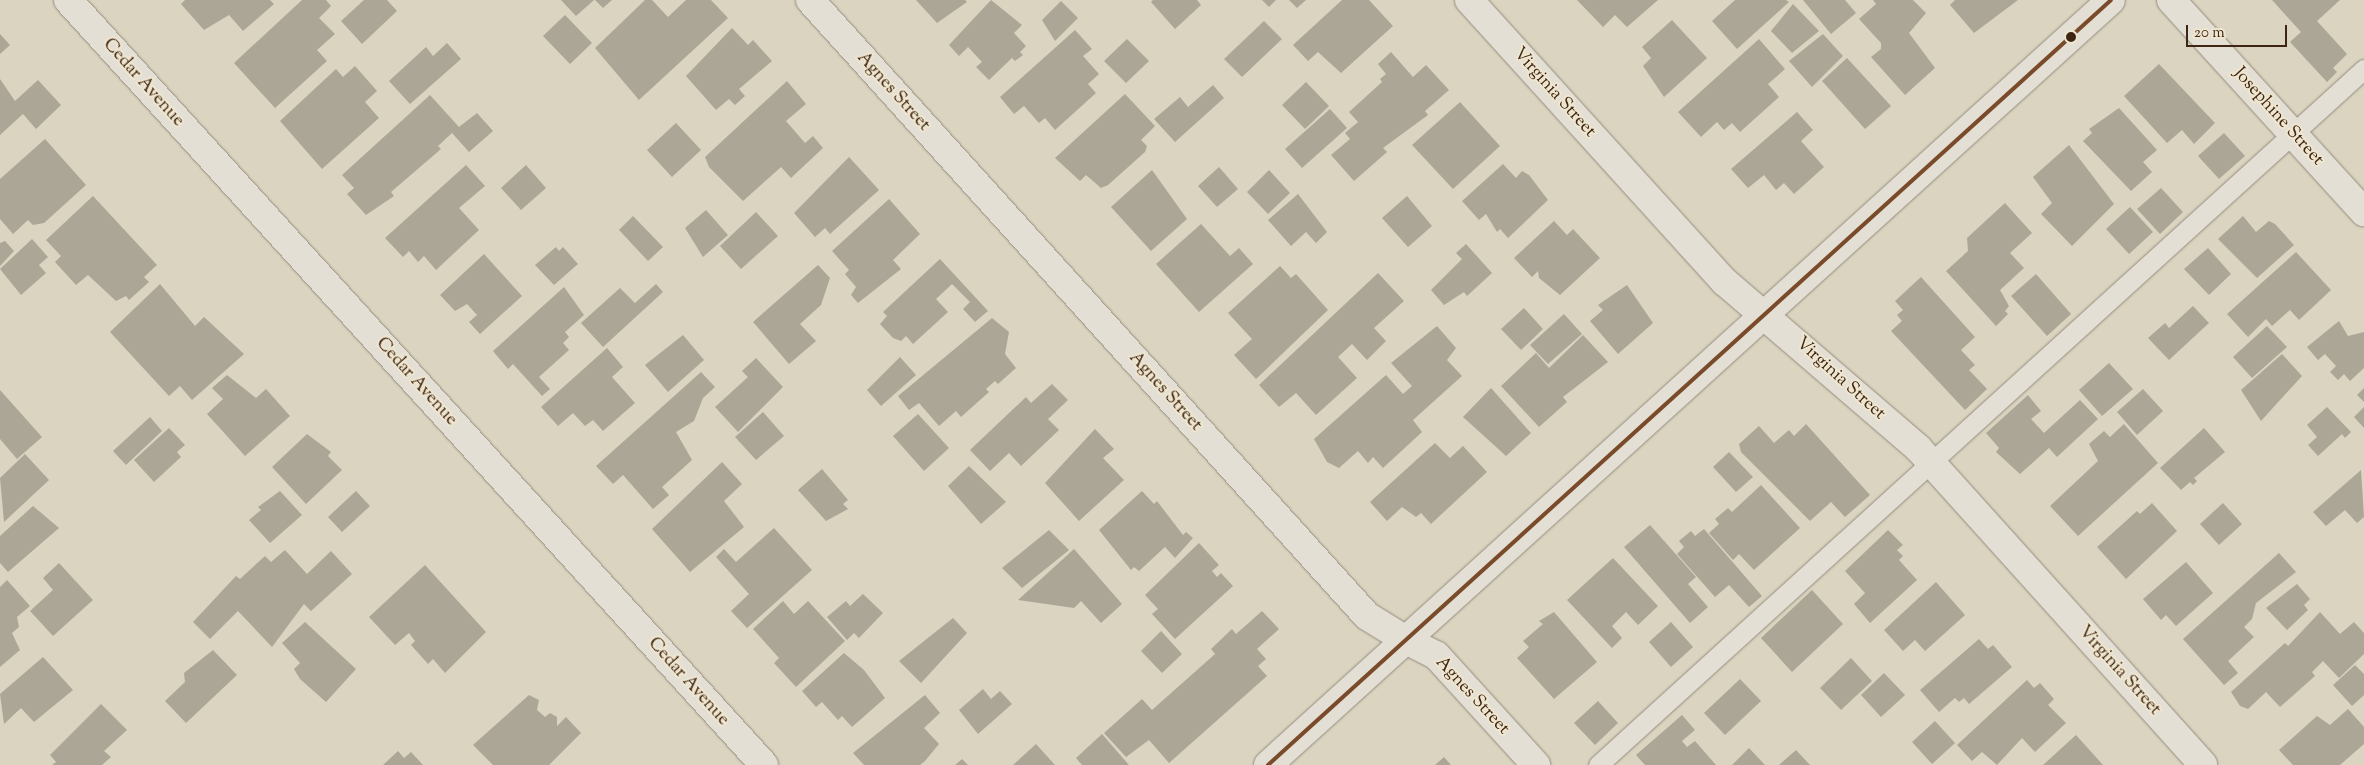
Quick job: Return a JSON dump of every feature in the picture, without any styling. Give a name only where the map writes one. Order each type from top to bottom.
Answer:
[{"type":"street","name":"Cedar Avenue","points":[[68,0],[764,765]]},
{"type":"street","name":"Agnes Street","points":[[810,0],[1367,616],[1406,640],[1436,655],[1536,765]]},
{"type":"street","name":"Virginia Street","points":[[1469,0],[1725,282],[1765,314],[1931,463],[2203,765]]},
{"type":"street","points":[[1268,765],[2110,0]]},
{"type":"street","name":"Josephine Street","points":[[2170,0],[2364,212]]},
{"type":"lane","points":[[1598,765],[2364,70]]},
{"type":"building","points":[[185,0],[270,0],[274,4],[243,31],[229,15],[204,30],[181,4]]},
{"type":"building","points":[[302,0],[326,0],[331,6],[319,18],[335,34],[317,50],[327,61],[275,108],[234,63]]},
{"type":"building","points":[[364,0],[387,0],[397,11],[362,44],[341,21]]},
{"type":"building","points":[[561,0],[594,0],[576,16]]},
{"type":"building","points":[[595,0],[612,0],[603,8]]},
{"type":"building","points":[[645,0],[652,0],[668,17],[686,0],[711,0],[728,18],[639,100],[595,48]]},
{"type":"building","points":[[916,0],[965,0],[967,2],[937,23]]},
{"type":"building","points":[[991,0],[1022,25],[1014,33],[1026,46],[1020,52],[1023,55],[1015,61],[1012,58],[989,80],[976,67],[982,62],[968,47],[959,56],[949,45]]},
{"type":"building","points":[[1153,0],[1197,0],[1201,5],[1175,29],[1151,2]]},
{"type":"building","points":[[1262,0],[1276,0],[1269,7]]},
{"type":"building","points":[[1289,0],[1306,0],[1297,8]]},
{"type":"building","points":[[1342,0],[1369,0],[1393,26],[1341,73],[1318,52],[1308,61],[1293,45]]},
{"type":"building","points":[[1577,0],[1658,0],[1627,27],[1615,15],[1603,27]]},
{"type":"building","points":[[1735,0],[1786,0],[1789,2],[1737,49],[1712,21]]},
{"type":"building","points":[[1803,0],[1845,0],[1856,13],[1831,34]]},
{"type":"building","points":[[1873,0],[1913,0],[1926,13],[1909,33],[1935,68],[1905,95],[1871,57],[1881,49],[1881,43],[1859,19],[1876,4]]},
{"type":"building","points":[[1955,0],[2018,0],[1974,33],[1950,5]]},
{"type":"building","points":[[2272,0],[2340,0],[2317,21],[2347,54],[2333,68],[2337,72],[2327,82],[2290,42],[2301,32]]},
{"type":"building","points":[[1061,1],[1078,18],[1055,41],[1042,20]]},
{"type":"building","points":[[1793,4],[1819,31],[1792,53],[1771,31]]},
{"type":"building","points":[[565,15],[592,43],[570,64],[543,36]]},
{"type":"building","points":[[1672,20],[1707,58],[1664,97],[1643,66],[1651,58],[1642,47]]},
{"type":"building","points":[[1264,21],[1282,39],[1242,77],[1224,59]]},
{"type":"building","points":[[732,28],[748,45],[753,40],[772,61],[739,89],[745,96],[735,105],[729,99],[716,110],[686,76]]},
{"type":"building","points":[[1075,30],[1092,49],[1083,56],[1099,74],[1088,84],[1096,93],[1055,130],[1045,118],[1039,123],[1024,106],[1014,114],[1000,97]]},
{"type":"building","points":[[0,34],[10,45],[0,54]]},
{"type":"building","points":[[1823,34],[1843,56],[1812,87],[1789,61]]},
{"type":"building","points":[[1127,39],[1149,61],[1126,83],[1104,61]]},
{"type":"building","points":[[1759,39],[1785,69],[1768,84],[1779,97],[1740,132],[1732,123],[1724,130],[1717,122],[1701,137],[1678,112]]},
{"type":"building","points":[[447,43],[461,59],[410,104],[389,81],[426,47],[433,56]]},
{"type":"building","points":[[1391,52],[1413,77],[1426,65],[1449,90],[1425,111],[1428,115],[1383,148],[1387,152],[1354,181],[1331,155],[1350,139],[1345,133],[1358,122],[1349,112],[1382,82],[1380,79],[1386,74],[1378,64]]},
{"type":"building","points":[[1847,58],[1891,106],[1865,129],[1822,81]]},
{"type":"building","points":[[2159,64],[2215,123],[2194,144],[2182,130],[2167,143],[2124,96]]},
{"type":"building","points":[[355,66],[377,91],[365,102],[379,118],[322,169],[280,121],[336,69],[343,77]]},
{"type":"building","points":[[0,79],[15,101],[38,80],[61,105],[36,129],[23,114],[0,135]]},
{"type":"building","points":[[787,81],[806,104],[786,121],[805,143],[813,136],[823,148],[791,178],[781,167],[743,201],[709,167],[705,157]]},
{"type":"building","points":[[1306,82],[1329,106],[1305,129],[1282,105]]},
{"type":"building","points":[[1213,85],[1224,98],[1175,142],[1154,119],[1180,97],[1188,107]]},
{"type":"building","points":[[1125,94],[1155,126],[1141,140],[1147,146],[1145,152],[1108,185],[1101,188],[1086,175],[1080,181],[1055,158]]},
{"type":"building","points":[[430,95],[459,127],[477,113],[493,131],[469,152],[452,133],[438,146],[441,149],[391,192],[394,196],[366,215],[347,194],[354,188],[342,175]]},
{"type":"building","points":[[1460,102],[1500,146],[1453,189],[1412,145]]},
{"type":"building","points":[[2119,108],[2157,150],[2143,162],[2152,172],[2131,191],[2083,141],[2092,133],[2089,129]]},
{"type":"building","points":[[1330,109],[1347,128],[1302,168],[1285,149]]},
{"type":"building","points":[[1797,112],[1813,130],[1801,141],[1824,167],[1794,194],[1784,183],[1776,190],[1764,175],[1748,188],[1731,169]]},
{"type":"building","points":[[676,123],[701,150],[672,177],[647,150]]},
{"type":"building","points":[[2224,133],[2245,156],[2219,179],[2198,156]]},
{"type":"building","points":[[45,139],[86,185],[44,223],[33,225],[28,220],[13,234],[0,219],[0,179]]},
{"type":"building","points":[[2069,145],[2114,204],[2072,246],[2041,214],[2052,203],[2033,177]]},
{"type":"building","points":[[849,157],[879,190],[830,234],[825,228],[815,237],[794,213]]},
{"type":"building","points":[[1503,164],[1516,178],[1522,171],[1529,175],[1548,200],[1508,238],[1500,229],[1497,232],[1486,214],[1479,220],[1462,201]]},
{"type":"building","points":[[466,165],[485,186],[459,208],[479,230],[436,270],[424,256],[418,262],[409,251],[403,257],[385,238]]},
{"type":"building","points":[[526,165],[546,188],[521,210],[501,188]]},
{"type":"building","points":[[1219,167],[1238,189],[1217,207],[1198,186]]},
{"type":"building","points":[[1152,170],[1187,219],[1151,251],[1111,207]]},
{"type":"building","points":[[1269,170],[1290,193],[1268,214],[1247,192]]},
{"type":"building","points":[[2161,188],[2183,212],[2160,234],[2137,209]]},
{"type":"building","points":[[1298,194],[1327,232],[1316,243],[1306,232],[1291,246],[1268,220]]},
{"type":"building","points":[[93,196],[157,265],[144,277],[149,282],[129,300],[126,296],[116,301],[88,275],[76,285],[55,262],[61,256],[46,240]]},
{"type":"building","points":[[1407,196],[1432,226],[1408,247],[1382,218]]},
{"type":"building","points":[[889,199],[920,234],[893,260],[901,269],[858,303],[851,295],[856,287],[845,274],[849,270],[832,251]]},
{"type":"building","points":[[2005,203],[2032,233],[2010,253],[2024,268],[2000,290],[2009,306],[2005,311],[2008,314],[1996,326],[1946,271],[1968,251],[1967,238]]},
{"type":"building","points":[[2130,207],[2153,232],[2129,254],[2106,229]]},
{"type":"building","points":[[706,210],[728,235],[703,257],[685,228]]},
{"type":"building","points":[[756,212],[778,236],[741,269],[720,246]]},
{"type":"building","points":[[633,216],[663,247],[648,261],[619,230]]},
{"type":"building","points":[[2243,216],[2256,232],[2269,221],[2275,224],[2294,245],[2257,278],[2218,239]]},
{"type":"building","points":[[1554,221],[1567,235],[1573,229],[1600,258],[1560,295],[1539,278],[1538,271],[1532,277],[1514,258]]},
{"type":"building","points":[[1201,224],[1230,256],[1239,248],[1253,264],[1199,312],[1156,264]]},
{"type":"building","points":[[32,239],[48,257],[39,265],[46,273],[21,295],[0,269]]},
{"type":"building","points":[[5,241],[14,251],[0,266],[0,243]]},
{"type":"building","points":[[1466,244],[1492,273],[1467,296],[1464,292],[1444,305],[1431,290],[1462,259],[1456,253]]},
{"type":"building","points":[[556,247],[559,251],[563,247],[578,264],[554,285],[535,265]]},
{"type":"building","points":[[2208,248],[2231,274],[2209,295],[2184,269]]},
{"type":"building","points":[[2296,252],[2331,290],[2299,320],[2290,310],[2272,326],[2266,319],[2248,337],[2227,314]]},
{"type":"building","points":[[484,254],[522,296],[480,334],[469,322],[477,315],[467,304],[455,311],[440,295]]},
{"type":"building","points":[[940,259],[988,311],[975,322],[963,309],[970,302],[952,284],[936,299],[948,312],[913,344],[906,336],[901,341],[893,338],[880,324],[887,316],[883,312]]},
{"type":"building","points":[[818,265],[830,278],[821,305],[800,324],[816,341],[789,364],[753,322]]},
{"type":"building","points":[[1280,266],[1291,278],[1296,274],[1328,310],[1256,379],[1234,355],[1252,339],[1228,313]]},
{"type":"building","points":[[1378,273],[1404,301],[1374,328],[1386,341],[1367,360],[1352,344],[1338,357],[1357,378],[1316,415],[1296,393],[1279,407],[1259,385]]},
{"type":"building","points":[[2036,274],[2071,314],[2047,336],[2011,296]]},
{"type":"building","points":[[1921,277],[1975,337],[1961,350],[1975,365],[1969,370],[1987,389],[1965,410],[1891,331],[1902,321],[1897,315],[1903,310],[1895,301]]},
{"type":"building","points":[[160,284],[195,326],[204,317],[244,354],[192,400],[180,386],[169,396],[110,332]]},
{"type":"building","points":[[656,284],[663,292],[603,347],[581,323],[620,288],[635,303]]},
{"type":"building","points":[[1627,285],[1653,323],[1618,354],[1590,321],[1603,310],[1598,305]]},
{"type":"building","points":[[564,287],[584,315],[565,332],[569,337],[563,343],[569,350],[539,377],[550,389],[542,396],[513,364],[508,369],[493,351]]},
{"type":"building","points":[[2193,306],[2209,323],[2169,360],[2148,338],[2165,323],[2169,328]]},
{"type":"building","points":[[1524,308],[1543,329],[1521,350],[1501,329]]},
{"type":"building","points":[[1564,314],[1582,334],[1548,364],[1530,345]]},
{"type":"building","points":[[992,318],[1009,332],[1005,354],[1016,368],[998,384],[995,381],[986,389],[989,392],[961,417],[956,411],[939,426],[919,403],[909,410],[898,396]]},
{"type":"building","points":[[2339,321],[2348,336],[2364,332],[2364,368],[2350,381],[2344,374],[2338,380],[2330,372],[2336,366],[2325,354],[2318,360],[2307,347]]},
{"type":"building","points":[[1437,326],[1456,348],[1447,360],[1462,376],[1413,420],[1422,432],[1383,468],[1373,457],[1368,463],[1358,451],[1339,468],[1327,462],[1314,439],[1386,375],[1403,394],[1412,386],[1391,363]]},
{"type":"building","points":[[2267,326],[2287,347],[2252,378],[2233,357]]},
{"type":"building","points":[[683,335],[704,360],[668,392],[645,365]]},
{"type":"building","points":[[1583,335],[1608,362],[1563,397],[1567,402],[1539,427],[1501,386],[1536,353],[1549,368]]},
{"type":"building","points":[[607,348],[623,367],[612,377],[635,403],[603,431],[593,420],[585,426],[573,413],[558,426],[541,407]]},
{"type":"building","points":[[2282,354],[2302,376],[2261,421],[2241,390]]},
{"type":"building","points":[[900,357],[916,375],[881,406],[867,390]]},
{"type":"building","points":[[756,358],[783,387],[738,432],[715,407],[748,377],[742,371]]},
{"type":"building","points":[[2109,363],[2133,389],[2102,416],[2079,390]]},
{"type":"building","points":[[701,372],[715,387],[703,398],[694,421],[676,432],[692,460],[662,487],[669,495],[653,509],[623,475],[613,484],[596,466]]},
{"type":"building","points":[[227,375],[256,398],[266,389],[290,416],[245,456],[207,414],[223,399],[212,388]]},
{"type":"building","points":[[1052,384],[1068,400],[1048,419],[1059,430],[1021,466],[1009,453],[990,471],[970,450],[1026,397],[1031,403]]},
{"type":"building","points":[[1491,388],[1531,433],[1506,456],[1463,417]]},
{"type":"building","points":[[2364,388],[2364,402],[2357,395]]},
{"type":"building","points":[[2143,389],[2163,411],[2137,435],[2117,412]]},
{"type":"building","points":[[0,390],[42,437],[17,459],[0,439]]},
{"type":"building","points":[[2028,395],[2041,411],[2031,419],[2044,433],[2080,400],[2098,419],[2057,457],[2049,448],[2020,474],[1996,452],[1999,448],[1986,433]]},
{"type":"building","points":[[2327,407],[2351,432],[2345,438],[2342,434],[2318,456],[2308,445],[2317,437],[2307,425]]},
{"type":"building","points":[[2364,407],[2364,428],[2354,417]]},
{"type":"building","points":[[763,412],[784,436],[756,460],[735,437]]},
{"type":"building","points":[[918,414],[949,448],[924,471],[893,436]]},
{"type":"building","points":[[150,417],[162,431],[126,465],[113,451]]},
{"type":"building","points":[[1806,424],[1870,495],[1845,517],[1831,502],[1810,521],[1741,452],[1739,444],[1759,426],[1774,443],[1789,430],[1794,436]]},
{"type":"building","points":[[2124,424],[2158,463],[2078,536],[2050,506],[2098,461],[2089,444],[2104,431],[2110,437]]},
{"type":"building","points":[[169,428],[185,445],[177,452],[181,457],[154,482],[134,460]]},
{"type":"building","points":[[2204,428],[2225,452],[2194,478],[2197,481],[2193,485],[2190,482],[2181,490],[2160,468]]},
{"type":"building","points":[[1095,429],[1114,449],[1103,458],[1124,480],[1079,521],[1045,483]]},
{"type":"building","points":[[307,434],[331,452],[328,456],[342,470],[306,504],[272,467]]},
{"type":"building","points":[[1435,443],[1450,458],[1463,446],[1487,472],[1431,524],[1421,513],[1416,517],[1402,507],[1387,521],[1370,502]]},
{"type":"building","points":[[1729,452],[1753,477],[1736,492],[1713,467]]},
{"type":"building","points":[[25,454],[49,480],[4,522],[0,478]]},
{"type":"building","points":[[722,462],[742,484],[724,501],[744,527],[690,572],[652,529]]},
{"type":"building","points":[[969,466],[1006,502],[981,524],[948,486]]},
{"type":"building","points":[[822,469],[848,500],[843,504],[848,509],[826,521],[798,490]]},
{"type":"building","points":[[2361,470],[2364,517],[2357,523],[2345,510],[2326,526],[2313,512]]},
{"type":"building","points":[[1761,485],[1800,528],[1754,570],[1739,554],[1733,560],[1709,533],[1719,524],[1715,519],[1728,508],[1732,512]]},
{"type":"building","points":[[280,491],[302,515],[270,543],[249,520],[261,510],[258,507]]},
{"type":"building","points":[[356,491],[370,506],[342,532],[328,517]]},
{"type":"building","points":[[1142,491],[1154,504],[1157,501],[1183,535],[1186,532],[1193,538],[1175,558],[1165,547],[1139,571],[1134,567],[1131,570],[1099,530]]},
{"type":"building","points":[[2152,503],[2177,531],[2126,579],[2097,547],[2137,511],[2140,514]]},
{"type":"building","points":[[2223,503],[2242,524],[2219,545],[2200,524]]},
{"type":"building","points":[[33,506],[59,528],[8,572],[0,563],[0,536]]},
{"type":"building","points":[[1650,525],[1696,577],[1688,584],[1708,607],[1690,623],[1624,547]]},
{"type":"building","points":[[774,528],[812,570],[747,628],[731,611],[749,594],[716,557],[724,549],[736,562]]},
{"type":"building","points":[[1704,529],[1762,596],[1749,607],[1729,585],[1715,597],[1677,554],[1684,547],[1679,541],[1691,531],[1695,536]]},
{"type":"building","points":[[1049,530],[1069,550],[1022,588],[1002,568]]},
{"type":"building","points":[[1888,530],[1903,545],[1897,550],[1903,556],[1899,560],[1917,580],[1870,623],[1854,604],[1865,593],[1845,571]]},
{"type":"building","points":[[1199,543],[1219,565],[1212,571],[1217,577],[1221,573],[1233,586],[1175,639],[1152,614],[1158,609],[1145,595]]},
{"type":"building","points":[[1074,549],[1122,604],[1101,623],[1081,601],[1074,608],[1018,600]]},
{"type":"building","points":[[285,550],[307,574],[331,551],[352,574],[311,611],[304,604],[272,647],[238,611],[210,639],[193,622],[236,576],[240,579],[265,556],[271,562]]},
{"type":"building","points":[[2279,553],[2296,572],[2256,603],[2252,619],[2244,627],[2254,637],[2228,661],[2238,673],[2224,685],[2183,639]]},
{"type":"building","points":[[1613,558],[1658,606],[1638,625],[1626,612],[1612,626],[1622,638],[1612,648],[1567,600]]},
{"type":"building","points":[[2186,562],[2213,593],[2176,626],[2166,615],[2161,620],[2143,599]]},
{"type":"building","points":[[59,563],[93,600],[53,636],[30,611],[53,590],[43,578]]},
{"type":"building","points":[[425,565],[486,632],[445,673],[433,659],[428,664],[411,645],[415,641],[409,633],[395,645],[369,617]]},
{"type":"building","points":[[7,580],[30,606],[17,617],[19,627],[12,633],[20,650],[0,667],[0,587]]},
{"type":"building","points":[[1936,582],[1965,615],[1925,651],[1915,640],[1903,651],[1884,630]]},
{"type":"building","points":[[2297,584],[2310,599],[2304,605],[2308,610],[2287,630],[2266,608]]},
{"type":"building","points":[[1812,590],[1843,624],[1792,672],[1761,638]]},
{"type":"building","points":[[863,594],[883,613],[859,638],[854,633],[847,640],[827,617],[846,601],[850,606]]},
{"type":"building","points":[[783,601],[794,614],[808,601],[845,641],[796,687],[774,663],[779,658],[753,629]]},
{"type":"building","points":[[1262,611],[1279,629],[1257,649],[1266,659],[1258,666],[1267,676],[1169,763],[1149,740],[1126,757],[1104,733],[1142,699],[1152,710],[1215,654],[1211,649],[1232,629],[1236,634]]},
{"type":"building","points":[[1554,612],[1597,662],[1554,699],[1517,658],[1529,647],[1523,641],[1543,624],[1539,621]]},
{"type":"building","points":[[2320,612],[2340,634],[2354,622],[2364,633],[2364,654],[2339,678],[2323,661],[2312,672],[2315,676],[2280,707],[2266,692],[2248,709],[2240,706],[2231,692],[2285,643],[2288,646]]},
{"type":"building","points":[[953,618],[967,633],[921,683],[899,661]]},
{"type":"building","points":[[305,622],[356,669],[326,702],[300,679],[294,669],[300,663],[282,643]]},
{"type":"building","points":[[1671,622],[1693,647],[1671,667],[1649,642]]},
{"type":"building","points":[[1161,631],[1182,654],[1162,673],[1141,651]]},
{"type":"building","points":[[1979,639],[1988,649],[1993,645],[2012,667],[1969,704],[1964,698],[1959,702],[1955,698],[1939,712],[1920,690]]},
{"type":"building","points":[[213,650],[237,675],[186,723],[165,701],[185,682],[184,673]]},
{"type":"building","points":[[844,653],[864,670],[885,698],[852,727],[842,716],[838,720],[822,702],[816,707],[802,691]]},
{"type":"building","points":[[43,657],[73,690],[34,722],[21,708],[4,724],[0,694]]},
{"type":"building","points":[[1851,658],[1872,681],[1841,710],[1820,688]]},
{"type":"building","points":[[2355,665],[2364,674],[2364,695],[2352,706],[2333,685]]},
{"type":"building","points":[[1884,673],[1905,695],[1881,717],[1861,695]]},
{"type":"building","points":[[1740,679],[1761,701],[1725,735],[1704,713]]},
{"type":"building","points":[[2027,680],[2034,688],[2040,683],[2054,699],[2048,705],[2066,723],[2035,752],[2022,738],[1997,765],[1982,752],[1972,761],[1957,745]]},
{"type":"building","points":[[983,689],[991,699],[1000,691],[1012,704],[978,734],[959,710]]},
{"type":"building","points":[[529,695],[539,700],[537,710],[545,717],[550,713],[557,717],[557,726],[566,717],[581,733],[549,765],[493,765],[473,745]]},
{"type":"building","points":[[925,695],[940,713],[924,728],[939,744],[925,761],[920,765],[864,765],[853,753]]},
{"type":"building","points":[[1598,701],[1618,723],[1595,745],[1574,723]]},
{"type":"building","points":[[101,704],[127,730],[104,751],[111,757],[102,765],[52,765],[56,762],[50,755]]},
{"type":"building","points":[[2348,709],[2364,727],[2364,744],[2340,765],[2293,765],[2279,750],[2317,716],[2330,725]]},
{"type":"building","points":[[1682,715],[1695,730],[1682,741],[1687,747],[1695,741],[1716,765],[1645,765],[1636,755]]},
{"type":"building","points":[[1935,721],[1955,743],[1932,764],[1912,742]]},
{"type":"building","points":[[1102,734],[1129,765],[1082,765],[1076,758]]},
{"type":"building","points":[[2076,735],[2103,765],[2043,765]]},
{"type":"building","points":[[1036,744],[1055,765],[1013,765]]},
{"type":"building","points":[[1749,748],[1765,765],[1732,765]]},
{"type":"building","points":[[1796,750],[1810,765],[1779,765]]},
{"type":"building","points":[[398,751],[404,758],[411,752],[423,765],[383,765]]},
{"type":"building","points":[[1444,757],[1451,765],[1435,765]]},
{"type":"building","points":[[962,759],[968,765],[955,765]]},
{"type":"transit line","points":[[1268,765],[2111,0]]}]
